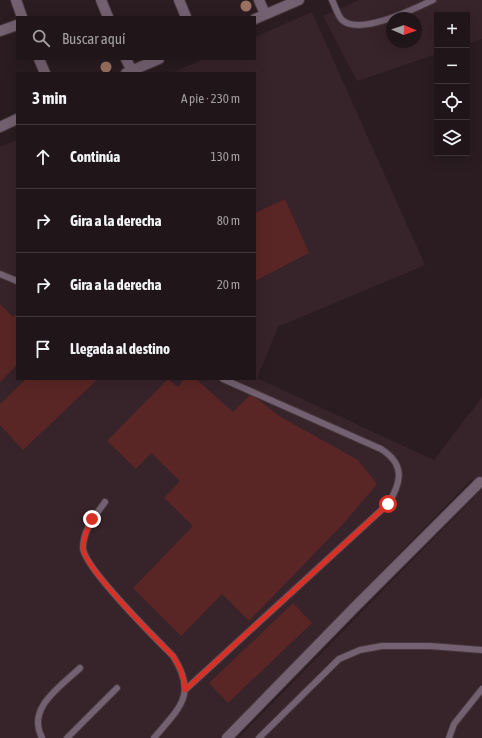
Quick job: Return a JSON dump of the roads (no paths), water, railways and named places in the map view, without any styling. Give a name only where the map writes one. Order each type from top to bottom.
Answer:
[{"type":"street","points":[[16,0],[22,16]]},
{"type":"street","points":[[101,0],[108,16]]},
{"type":"street","points":[[179,0],[186,16]]},
{"type":"street","points":[[259,0],[265,14]]},
{"type":"street","points":[[256,18],[299,0]]},
{"type":"street","points":[[0,32],[16,25]]},
{"type":"street","points":[[39,60],[45,72]]},
{"type":"street","points":[[126,60],[129,72],[157,60]]},
{"type":"street","points":[[0,127],[16,119]]},
{"type":"street","points":[[227,738],[481,481]]},
{"type":"lane","points":[[332,0],[342,19],[353,25],[383,21],[433,0]]},
{"type":"lane","points":[[0,274],[16,281]]},
{"type":"lane","points":[[185,690],[388,504],[397,487],[399,476],[395,461],[390,454],[381,449],[225,380]]},
{"type":"lane","points":[[105,502],[92,519],[85,534],[83,549],[88,561],[118,599],[173,656],[180,666],[184,678],[184,699],[154,738]]},
{"type":"lane","points":[[259,738],[340,659],[360,650],[382,646],[482,650]]},
{"type":"lane","points":[[42,738],[39,732],[38,722],[38,715],[42,706],[80,668]]},
{"type":"lane","points":[[67,738],[118,688]]},
{"type":"lane","points":[[449,738],[454,724],[482,689]]}]
